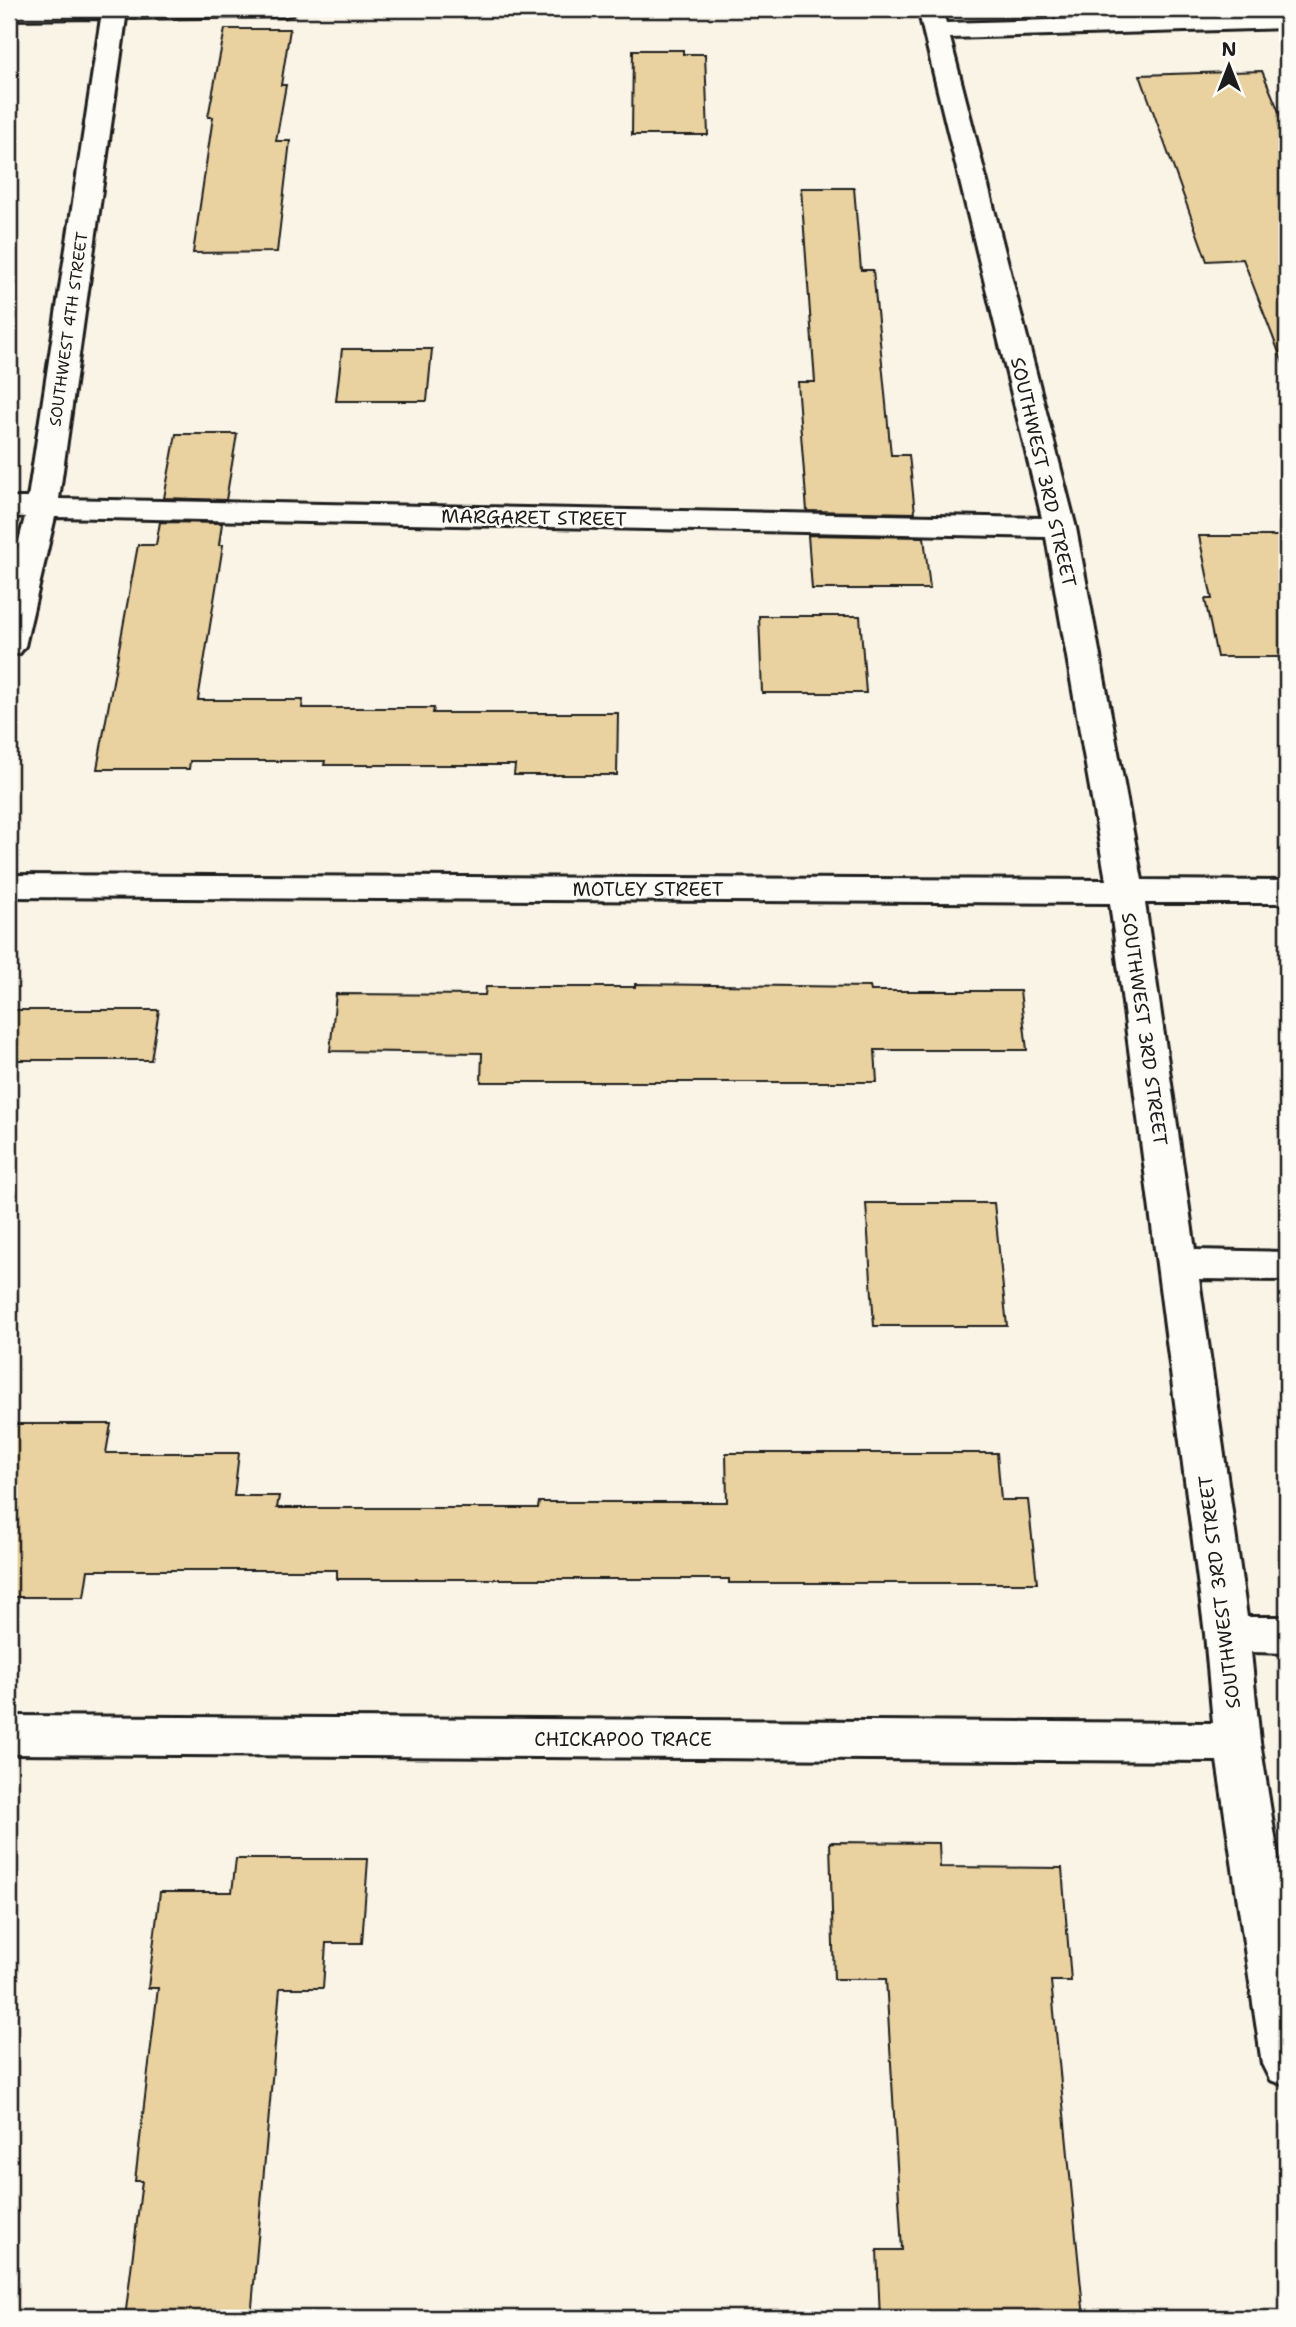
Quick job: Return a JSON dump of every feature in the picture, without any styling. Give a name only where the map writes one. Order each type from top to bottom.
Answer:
[{"type":"street","points":[[9,12],[284,9]]},
{"type":"street","name":"SOUTHWEST 4TH STREET","points":[[9,646],[42,508],[115,10]]},
{"type":"street","points":[[933,20],[1287,20]]},
{"type":"street","name":"SOUTHWEST 3RD STREET","points":[[933,20],[1060,528],[1126,891],[1227,1634],[1237,1742],[1287,2064]]},
{"type":"street","name":"MARGARET STREET","points":[[9,507],[1060,528]]},
{"type":"street","name":"MOTLEY STREET","points":[[9,886],[1287,892]]},
{"type":"street","points":[[1177,1264],[1287,1266]]},
{"type":"street","points":[[1227,1634],[1287,1634]]},
{"type":"street","name":"CHICKAPOO TRACE","points":[[10,1742],[1237,1742]]},
{"type":"building","points":[[225,29],[290,29],[281,85],[286,85],[276,141],[290,141],[277,252],[193,253],[213,117],[208,117]]},
{"type":"building","points":[[633,50],[683,50],[683,54],[705,54],[708,135],[632,135]]},
{"type":"building","points":[[1262,71],[1287,131],[1287,362],[1283,363],[1243,259],[1207,261],[1140,75]]},
{"type":"building","points":[[801,188],[854,188],[861,270],[873,270],[891,455],[909,455],[915,513],[807,511],[797,382],[815,382]]},
{"type":"building","points":[[342,349],[432,349],[427,401],[336,401]]},
{"type":"building","points":[[176,434],[237,434],[226,500],[164,498]]},
{"type":"building","points":[[160,522],[222,523],[219,545],[223,545],[198,700],[303,700],[302,708],[434,708],[433,713],[618,713],[617,775],[514,775],[515,765],[324,765],[325,761],[190,761],[189,769],[97,769],[138,545],[156,545]]},
{"type":"building","points":[[808,535],[924,537],[930,589],[812,589]]},
{"type":"building","points":[[1199,536],[1287,536],[1287,657],[1217,657],[1205,599],[1212,599]]},
{"type":"building","points":[[759,616],[860,616],[866,693],[762,693]]},
{"type":"building","points":[[635,984],[870,987],[871,991],[1020,991],[1027,1050],[875,1050],[877,1082],[481,1082],[482,1053],[330,1051],[336,994],[485,995],[486,987],[635,987]]},
{"type":"building","points":[[9,1010],[159,1010],[151,1060],[9,1060]]},
{"type":"building","points":[[866,1203],[994,1203],[1007,1326],[874,1326]]},
{"type":"building","points":[[9,1424],[111,1424],[106,1453],[239,1453],[234,1496],[279,1496],[277,1508],[538,1508],[539,1502],[727,1502],[726,1453],[997,1453],[1001,1500],[1028,1500],[1037,1583],[729,1583],[729,1579],[337,1579],[337,1570],[88,1570],[84,1597],[9,1597]]},
{"type":"building","points":[[830,1842],[939,1843],[940,1867],[1062,1868],[1071,1981],[1051,1981],[1084,2318],[880,2318],[877,2250],[902,2250],[886,1979],[834,1979]]},
{"type":"building","points":[[236,1859],[368,1859],[362,1943],[326,1943],[323,1988],[280,1988],[251,2318],[125,2318],[142,2181],[135,2181],[158,1988],[148,1988],[160,1892],[232,1892]]}]
